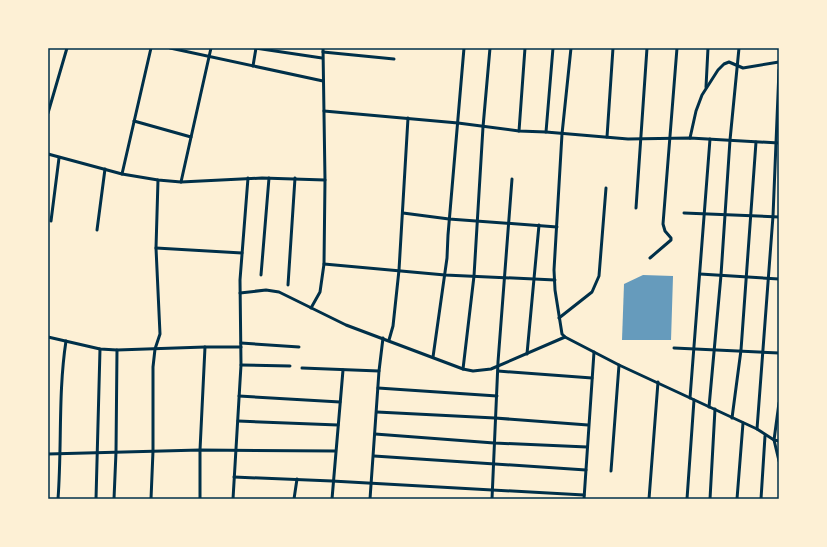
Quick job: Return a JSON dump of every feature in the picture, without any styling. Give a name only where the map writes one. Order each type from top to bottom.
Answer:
[{"type":"street","points":[[48,114],[68,48]]},
{"type":"street","points":[[122,174],[151,48]]},
{"type":"street","points":[[170,48],[323,81]]},
{"type":"street","points":[[181,182],[211,48]]},
{"type":"street","points":[[253,66],[256,48],[322,58]]},
{"type":"street","points":[[433,357],[445,275],[464,48]]},
{"type":"street","points":[[463,369],[474,276],[483,127],[490,48]]},
{"type":"street","points":[[519,131],[525,48]]},
{"type":"street","points":[[546,132],[553,48]]},
{"type":"street","points":[[571,48],[562,134],[555,280],[562,334],[565,337],[619,365],[715,409],[756,429],[765,436],[779,441]]},
{"type":"street","points":[[607,137],[613,48]]},
{"type":"street","points":[[636,208],[647,48]]},
{"type":"street","points":[[650,258],[670,242],[672,238],[665,231],[663,224],[677,48]]},
{"type":"street","points":[[706,87],[708,48]]},
{"type":"street","points":[[709,407],[721,275],[734,64],[738,48]]},
{"type":"street","points":[[312,307],[320,292],[324,264],[325,180],[323,50],[394,59]]},
{"type":"street","points":[[692,138],[696,111],[706,87],[721,66],[726,62],[743,68],[779,62]]},
{"type":"street","points":[[756,429],[778,143],[779,70]]},
{"type":"street","points":[[324,111],[458,123],[519,131],[641,139],[700,138],[778,143]]},
{"type":"street","points":[[390,339],[393,326],[399,270],[408,118]]},
{"type":"street","points":[[134,121],[191,137]]},
{"type":"street","points":[[690,398],[710,139]]},
{"type":"street","points":[[732,418],[741,350],[756,142]]},
{"type":"street","points":[[48,154],[122,174],[158,180],[181,182],[248,178],[295,178],[325,180]]},
{"type":"street","points":[[51,221],[59,158]]},
{"type":"street","points":[[97,230],[105,169]]},
{"type":"street","points":[[233,499],[241,365],[240,280],[248,178]]},
{"type":"street","points":[[261,275],[269,178]]},
{"type":"street","points":[[288,285],[295,178]]},
{"type":"street","points":[[492,499],[498,355],[512,179]]},
{"type":"street","points":[[151,499],[153,450],[153,367],[155,349],[160,334],[156,248],[158,180]]},
{"type":"street","points":[[559,320],[592,292],[597,283],[599,276],[606,188]]},
{"type":"street","points":[[403,213],[557,227]]},
{"type":"street","points":[[684,213],[779,217]]},
{"type":"street","points":[[527,353],[538,225]]},
{"type":"street","points":[[156,248],[242,253]]},
{"type":"street","points":[[324,264],[445,275],[555,280]]},
{"type":"street","points":[[700,274],[779,280]]},
{"type":"street","points":[[240,291],[272,290],[312,307],[346,325],[390,339],[463,369],[474,371],[484,371],[565,337]]},
{"type":"street","points":[[48,336],[100,349],[117,350],[241,345],[299,347]]},
{"type":"street","points":[[370,499],[379,371],[383,338]]},
{"type":"street","points":[[58,499],[61,394],[63,359],[66,341]]},
{"type":"street","points":[[200,499],[200,450],[205,346]]},
{"type":"street","points":[[674,348],[779,353]]},
{"type":"street","points":[[96,499],[100,349]]},
{"type":"street","points":[[114,499],[117,350]]},
{"type":"street","points":[[234,477],[492,490],[584,497],[594,352]]},
{"type":"street","points":[[241,365],[290,366]]},
{"type":"street","points":[[611,470],[619,365]]},
{"type":"street","points":[[302,368],[379,371]]},
{"type":"street","points":[[332,499],[332,481],[344,370]]},
{"type":"street","points":[[498,371],[592,378]]},
{"type":"street","points":[[649,499],[658,382]]},
{"type":"street","points":[[378,388],[497,396]]},
{"type":"street","points":[[239,396],[340,402]]},
{"type":"street","points":[[687,499],[694,400]]},
{"type":"street","points":[[779,403],[774,440],[779,461]]},
{"type":"street","points":[[710,499],[715,409]]},
{"type":"street","points":[[377,412],[495,418],[588,425]]},
{"type":"street","points":[[238,421],[338,425]]},
{"type":"street","points":[[737,499],[743,423]]},
{"type":"street","points":[[375,434],[587,448]]},
{"type":"street","points":[[761,499],[765,436]]},
{"type":"street","points":[[48,454],[153,450],[335,451]]},
{"type":"street","points":[[374,456],[586,470]]},
{"type":"street","points":[[294,499],[297,479]]},
{"type":"water","points":[[643,275],[673,276],[671,340],[622,340],[624,284]]}]
